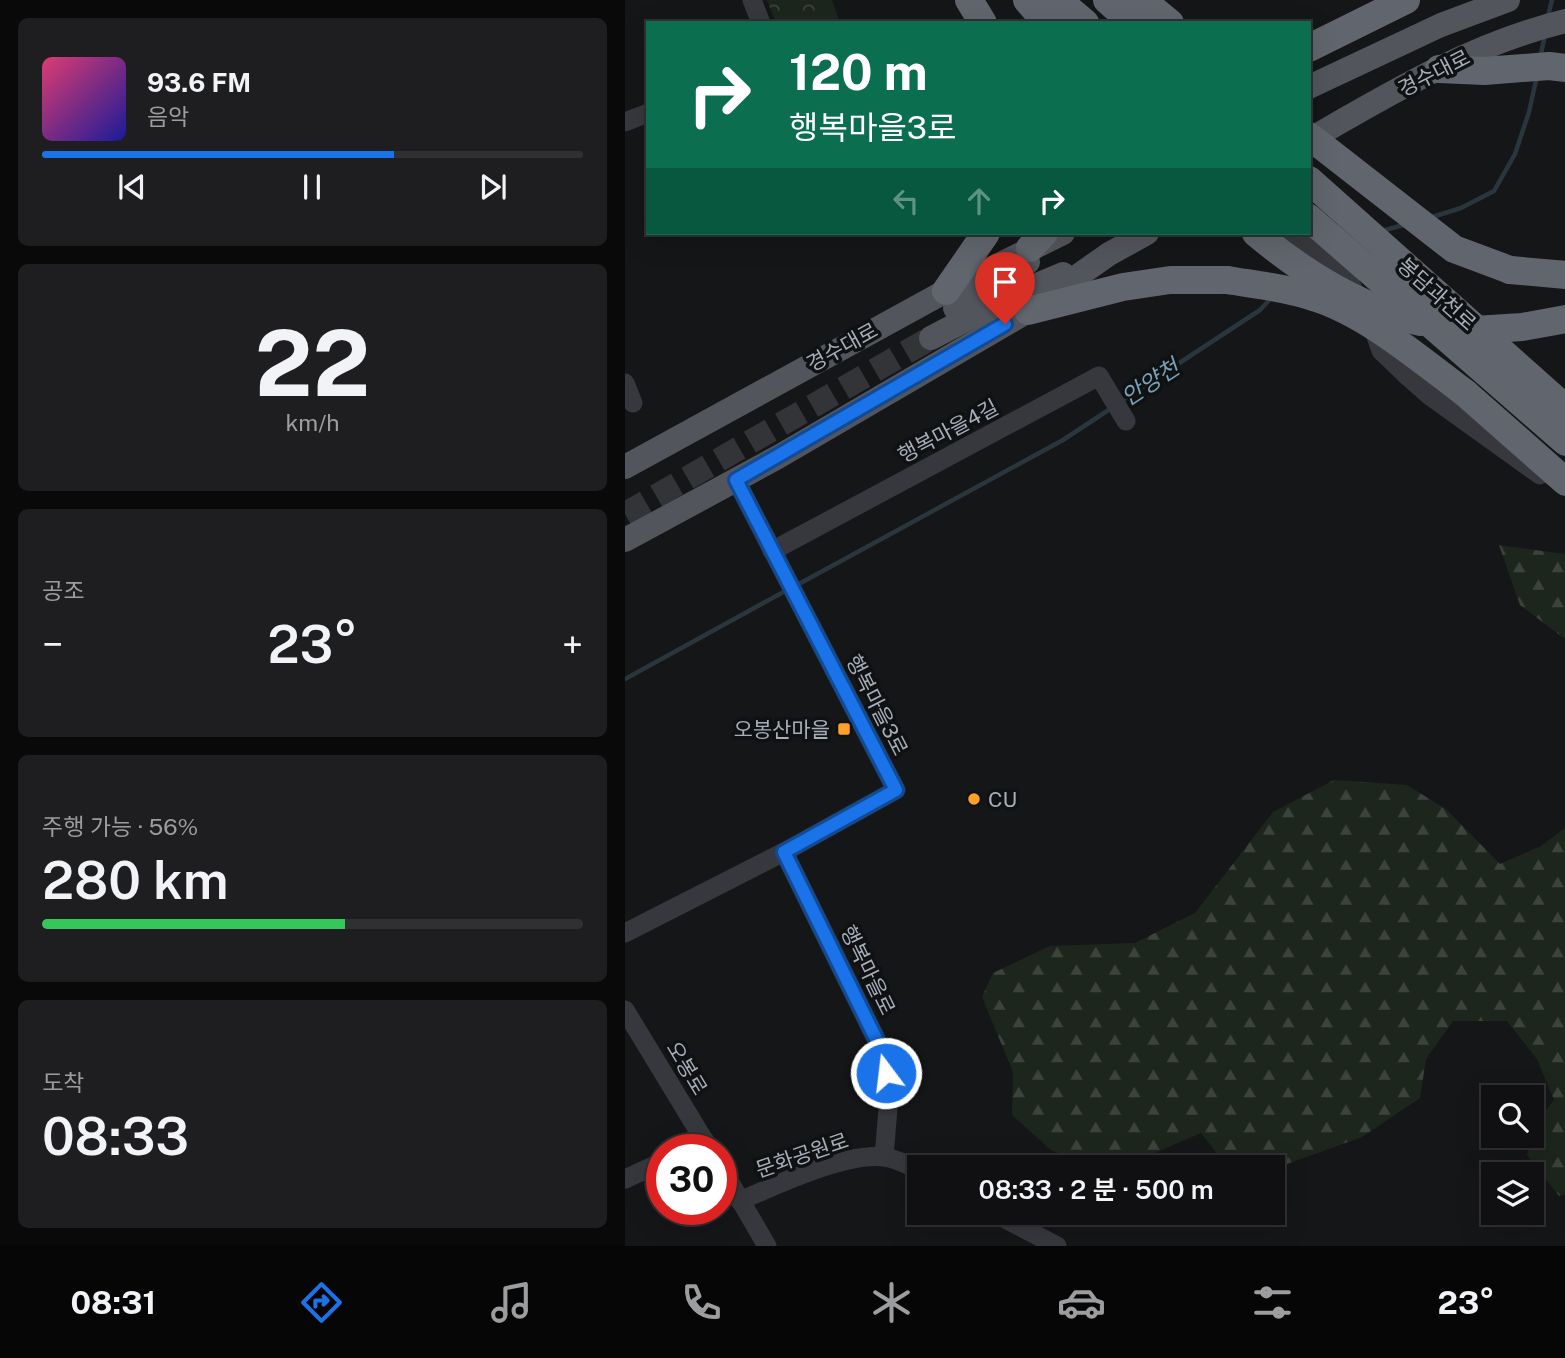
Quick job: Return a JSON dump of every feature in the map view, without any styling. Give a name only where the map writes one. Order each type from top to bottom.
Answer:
[{"type":"highway","points":[[969,0],[982,21]]},
{"type":"highway","points":[[1027,0],[1045,21]]},
{"type":"highway","points":[[1058,0],[1083,21]]},
{"type":"highway","points":[[1107,0],[1131,21]]},
{"type":"highway","points":[[1142,0],[1168,21]]},
{"type":"highway","points":[[1311,47],[1406,0]]},
{"type":"highway","points":[[1439,69],[1484,71],[1557,67]]},
{"type":"highway","points":[[1311,140],[1454,248],[1510,270],[1565,275]]},
{"type":"highway","name":"봉담과천로","points":[[1311,182],[1565,409]]},
{"type":"highway","name":"봉담과천로","points":[[1311,220],[1565,442]]},
{"type":"highway","points":[[946,290],[985,235]]},
{"type":"highway","points":[[1258,235],[1284,257],[1348,295],[1404,319],[1459,331],[1522,327],[1565,318]]},
{"type":"highway","points":[[1028,311],[1123,287],[1170,279],[1227,280],[1318,298],[1362,320],[1406,349],[1465,393],[1565,482]]},
{"type":"main road","name":"경수대로","points":[[1311,85],[1441,25],[1508,0]]},
{"type":"main road","name":"경수대로","points":[[1311,137],[1439,69],[1523,33],[1561,23]]},
{"type":"main road","name":"경수대로","points":[[625,467],[1037,240],[1056,235]]},
{"type":"main road","points":[[1065,235],[925,333],[1109,254],[1143,235]]},
{"type":"main road","points":[[625,540],[736,480],[1028,311],[1109,254]]},
{"type":"street","points":[[752,0],[760,21]]},
{"type":"street","points":[[625,122],[646,114]]},
{"type":"street","points":[[1294,235],[1351,285],[1369,317],[1381,351],[1430,396],[1565,496]]},
{"type":"street","name":"행복마을4길","points":[[772,551],[1099,376],[1126,421]]},
{"type":"street","points":[[625,383],[633,403]]},
{"type":"street","name":"행복마을3로","points":[[625,933],[784,852],[896,790],[736,480]]},
{"type":"street","name":"행복마을로","points":[[784,852],[882,1051],[889,1096],[884,1157]]},
{"type":"street","name":"오봉로","points":[[625,1010],[701,1134]]},
{"type":"street","name":"문화공원로","points":[[740,1201],[816,1170],[857,1158],[884,1157],[907,1166]]},
{"type":"street","points":[[625,1180],[646,1170]]},
{"type":"street","points":[[737,1196],[767,1246]]},
{"type":"street","points":[[1017,1225],[1057,1246]]},
{"type":"green space","points":[[767,0],[832,0],[839,21],[775,21]]},
{"type":"green space","points":[[1499,545],[1565,554],[1565,639],[1520,605]]},
{"type":"green space","points":[[1334,780],[1407,785],[1447,810],[1500,864],[1541,846],[1565,828],[1565,1194],[1559,1196],[1544,1177],[1544,1162],[1532,1162],[1527,1155],[1529,1148],[1544,1148],[1544,1112],[1554,1100],[1537,1059],[1507,1021],[1453,1021],[1426,1059],[1420,1098],[1362,1137],[1285,1165],[1285,1155],[1218,1155],[1201,1133],[1150,1155],[1063,1155],[1051,1150],[1012,1115],[1013,1072],[982,997],[993,973],[1050,946],[1135,943],[1195,913],[1273,812]]},
{"type":"waterway","name":"안양천","points":[[1548,16],[1552,0]]},
{"type":"waterway","name":"안양천","points":[[1540,58],[1545,35]]},
{"type":"waterway","name":"안양천","points":[[1429,218],[1461,208],[1494,191],[1515,154],[1537,76]]},
{"type":"waterway","name":"안양천","points":[[1382,231],[1407,224]]},
{"type":"waterway","name":"안양천","points":[[1120,402],[1260,310],[1271,298]]},
{"type":"waterway","name":"안양천","points":[[797,585],[1063,440],[1113,407]]},
{"type":"waterway","name":"안양천","points":[[625,679],[787,590]]},
{"type":"tunnel","points":[[625,514],[931,338]]},
{"type":"place","name":"오봉산마을","points":[[844,729]]},
{"type":"place","name":"CU","points":[[974,799]]},
{"type":"route","points":[[886,1073],[882,1051],[784,852],[896,790],[736,480],[1005,324]]}]
